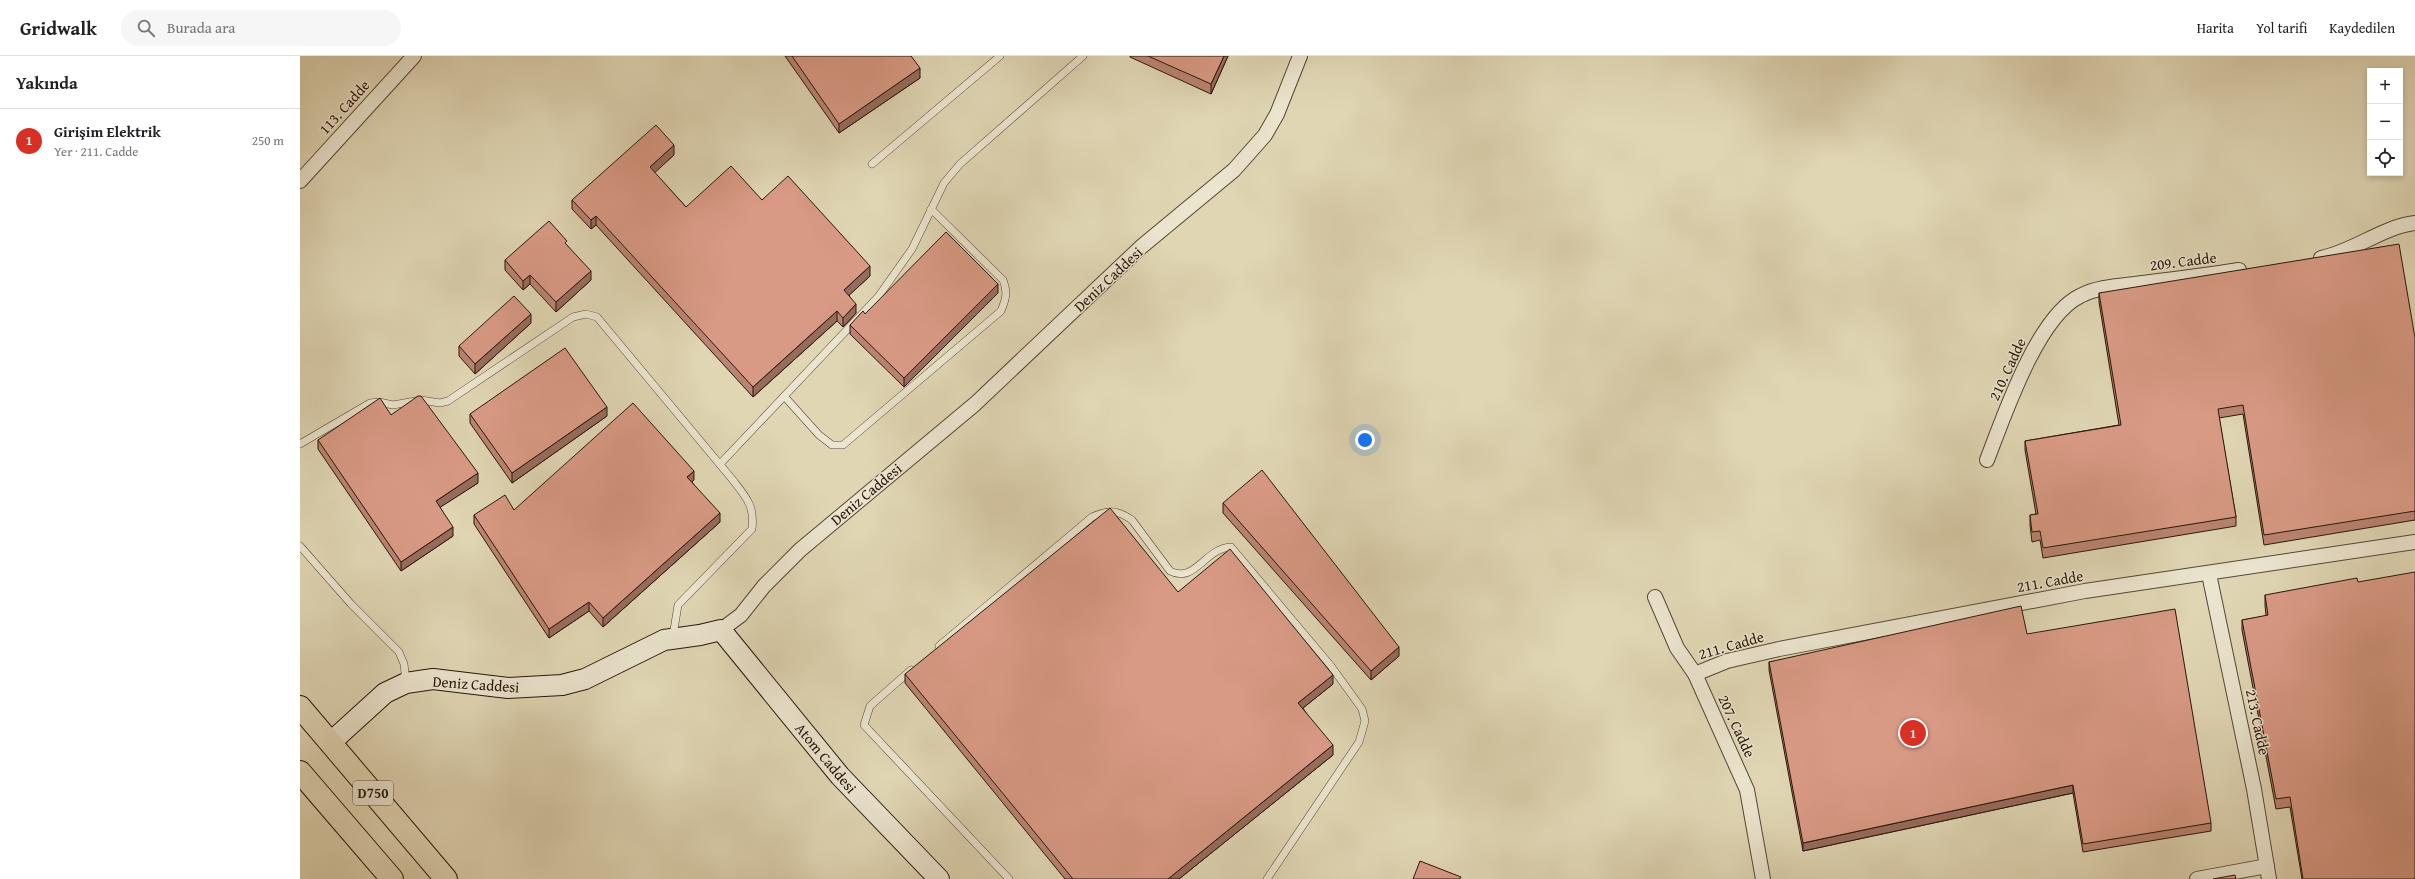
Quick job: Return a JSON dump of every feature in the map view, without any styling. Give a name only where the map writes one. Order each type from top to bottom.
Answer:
[{"type":"highway","name":"D750","points":[[300,707],[446,879]]},
{"type":"highway","name":"D750","points":[[300,772],[392,879]]},
{"type":"street","name":"113. Cadde","points":[[300,181],[414,56]]},
{"type":"street","name":"Deniz Caddesi","points":[[330,743],[385,693],[406,683],[433,679],[508,688],[562,685],[585,680],[646,648],[673,638],[700,636],[720,630],[741,615],[764,586],[800,550],[975,404],[1141,248],[1234,170],[1265,135],[1277,114],[1300,56]]},
{"type":"street","points":[[2307,260],[2337,255],[2386,231],[2415,223]]},
{"type":"street","name":"209. Cadde","points":[[2071,301],[2099,289],[2256,268]]},
{"type":"street","name":"210. Cadde","points":[[1987,460],[2010,402],[2040,338],[2054,318],[2071,301]]},
{"type":"street","name":"211. Cadde","points":[[1695,674],[1727,661],[1780,649],[2085,591],[2209,574],[2415,542]]},
{"type":"street","name":"213. Cadde","points":[[2209,574],[2254,789],[2268,873]]},
{"type":"street","name":"207. Cadde","points":[[1655,597],[1677,648],[1695,674],[1747,790],[1763,879]]},
{"type":"street","name":"Atom Caddesi","points":[[720,630],[840,776],[939,879]]},
{"type":"street","points":[[2197,879],[2268,873]]},
{"type":"lane","points":[[872,164],[1000,56]]},
{"type":"lane","points":[[720,464],[878,297],[912,249],[944,183],[960,164],[1083,56]]},
{"type":"lane","points":[[784,396],[819,435],[832,445],[843,445],[1001,311],[1006,297],[1004,280],[931,209]]},
{"type":"lane","points":[[300,444],[370,403],[378,402],[393,405],[421,400],[440,403],[448,400],[573,317],[586,314],[597,317],[747,498],[754,515],[752,529],[678,605],[673,638]]},
{"type":"lane","points":[[934,651],[1092,517],[1107,511],[1125,515],[1132,520],[1170,571],[1177,575],[1184,574],[1194,569],[1220,547],[1230,547],[1331,666],[1362,708],[1365,721],[1359,742],[1267,879]]},
{"type":"lane","points":[[300,546],[351,604],[400,652],[404,664],[406,683]]},
{"type":"lane","points":[[916,666],[870,706],[864,725],[1009,879]]},
{"type":"building","points":[[792,56],[911,56],[920,68],[839,124]]},
{"type":"building","points":[[1148,56],[1224,56],[1211,84]]},
{"type":"building","points":[[656,125],[674,145],[650,167],[686,207],[731,166],[762,200],[788,176],[870,266],[844,290],[856,304],[843,318],[837,311],[753,387],[596,216],[591,220],[572,200]]},
{"type":"building","points":[[549,221],[567,241],[565,243],[591,271],[556,302],[530,275],[523,281],[505,260]]},
{"type":"building","points":[[946,232],[998,284],[904,378],[850,325],[863,311],[865,314]]},
{"type":"building","points":[[2399,244],[2415,338],[2415,511],[2264,535],[2243,405],[2218,409],[2236,517],[2043,548],[2040,531],[2032,532],[2030,515],[2038,514],[2025,441],[2121,425],[2099,293]]},
{"type":"building","points":[[514,296],[531,314],[475,364],[459,346]]},
{"type":"building","points":[[565,348],[607,407],[512,473],[470,414]]},
{"type":"building","points":[[418,396],[421,396],[478,473],[436,501],[453,527],[401,562],[318,440],[380,398],[391,415]]},
{"type":"building","points":[[633,403],[694,471],[687,477],[720,513],[603,618],[589,602],[549,629],[474,515],[505,495],[514,510]]},
{"type":"building","points":[[1262,470],[1399,647],[1371,671],[1223,503]]},
{"type":"building","points":[[1110,508],[1178,592],[1230,549],[1333,675],[1298,703],[1333,745],[1168,879],[1073,879],[905,674]]},
{"type":"building","points":[[2415,572],[2415,879],[2303,879],[2290,797],[2276,799],[2242,620],[2268,615],[2265,595],[2357,578],[2358,582]]},
{"type":"building","points":[[2021,606],[2027,634],[2175,609],[2211,823],[2083,844],[2073,785],[1803,843],[1769,662]]},
{"type":"building","points":[[1420,861],[1461,877],[1460,879],[1413,879]]},
{"type":"building","points":[[2235,875],[2236,879],[2213,879]]},
{"type":"place","name":"Girişim Elektrik","points":[[1913,733]]}]
